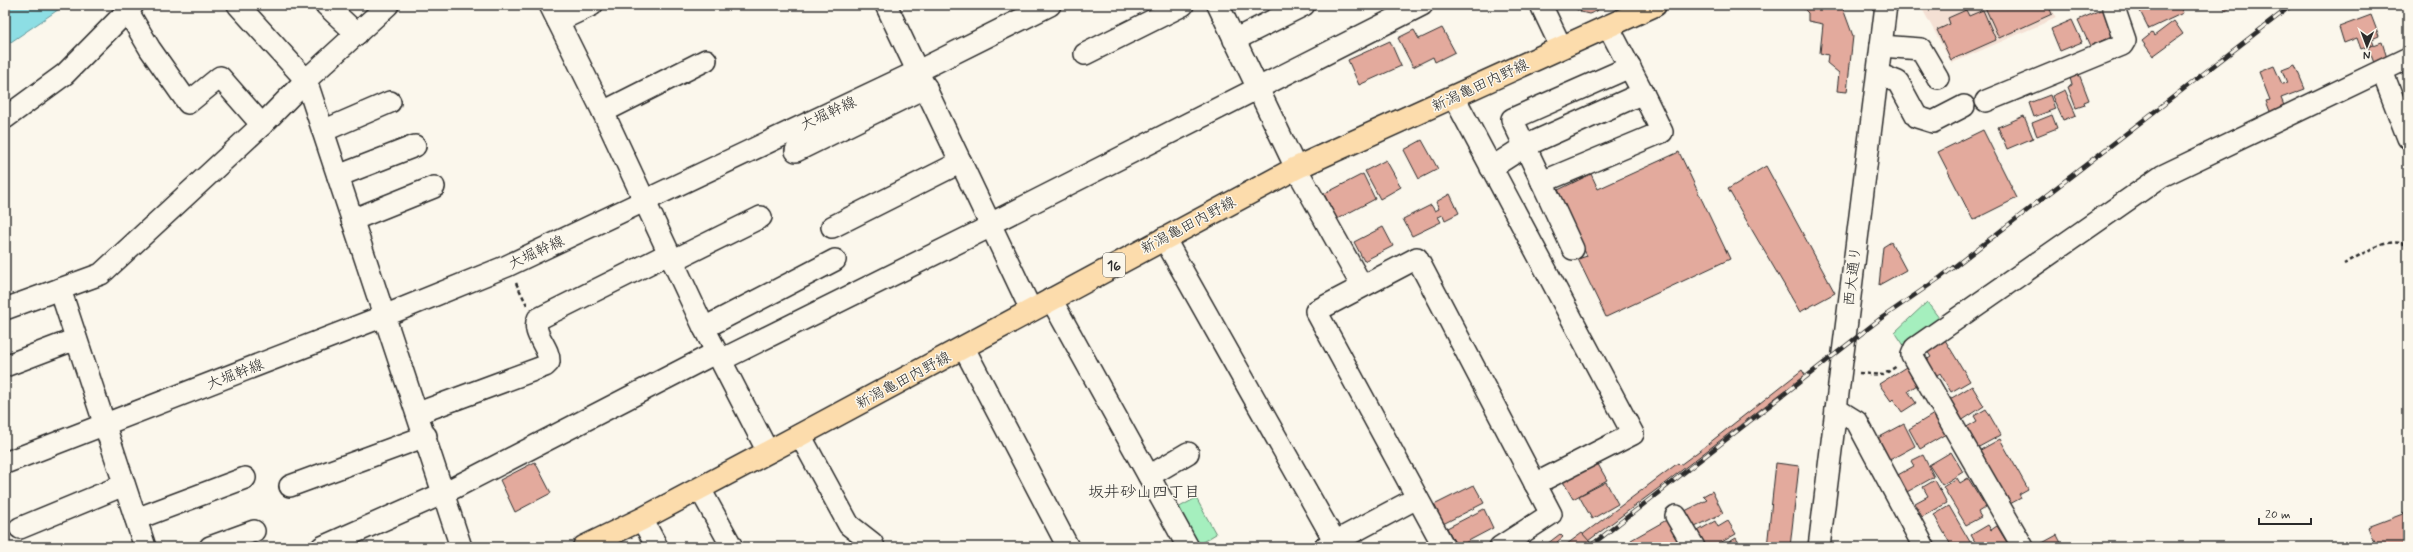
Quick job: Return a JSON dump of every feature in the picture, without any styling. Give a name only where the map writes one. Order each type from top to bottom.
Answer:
[{"type":"main road","name":"新潟亀田内野線","points":[[584,547],[700,489],[1296,168],[1655,5]]},
{"type":"street","points":[[238,5],[306,80],[384,316],[426,436],[461,547]]},
{"type":"street","points":[[326,5],[357,34]]},
{"type":"street","points":[[5,309],[101,274],[262,125],[306,80],[388,5]]},
{"type":"street","points":[[592,5],[554,13],[603,112],[704,328],[768,452]]},
{"type":"street","points":[[886,5],[1031,310]]},
{"type":"street","name":"大堀幹線","points":[[5,463],[104,426],[507,266],[644,202],[922,79],[1050,5]]},
{"type":"street","points":[[1086,54],[1183,5]]},
{"type":"street","points":[[1218,5],[1296,168],[1362,286]]},
{"type":"street","points":[[1234,40],[1304,5]]},
{"type":"street","points":[[322,547],[444,493],[719,356],[981,232],[990,224],[1422,5]]},
{"type":"street","points":[[1541,5],[1561,47]]},
{"type":"street","points":[[1986,101],[2122,45],[2125,40],[2125,33],[2113,5]]},
{"type":"street","name":"西大通り","points":[[1819,547],[1878,74],[1885,6]]},
{"type":"street","points":[[5,118],[65,74],[130,7],[150,49],[188,103],[220,77],[262,125]]},
{"type":"street","points":[[1542,182],[1662,132],[1608,26]]},
{"type":"street","points":[[1881,46],[1921,49],[1938,78]]},
{"type":"street","points":[[2023,547],[1912,355],[1915,348],[2162,176],[2408,58]]},
{"type":"street","points":[[603,112],[706,60]]},
{"type":"street","points":[[1573,249],[1512,119],[1630,67]]},
{"type":"street","points":[[2382,71],[2408,138]]},
{"type":"street","points":[[1878,74],[1898,82],[1918,117],[1933,122],[1964,106]]},
{"type":"street","points":[[796,151],[922,79]]},
{"type":"street","points":[[1491,168],[1525,146],[1643,93]]},
{"type":"street","points":[[1454,97],[1633,434],[1535,484]]},
{"type":"street","points":[[323,131],[390,102]]},
{"type":"street","points":[[338,176],[415,146]]},
{"type":"street","points":[[832,227],[961,162]]},
{"type":"street","points":[[352,220],[434,187]]},
{"type":"street","points":[[418,413],[545,366],[549,362],[549,357],[536,324],[538,319],[761,217]]},
{"type":"street","points":[[1164,238],[1333,545],[1417,498]]},
{"type":"street","points":[[1444,547],[1316,311],[1417,258],[1551,514],[1500,547]]},
{"type":"street","points":[[704,328],[835,260]]},
{"type":"street","points":[[60,289],[145,547]]},
{"type":"street","points":[[1051,299],[1188,547]]},
{"type":"street","points":[[5,366],[76,339]]},
{"type":"street","points":[[964,348],[1068,547]]},
{"type":"street","points":[[1836,409],[1861,420],[1924,547]]},
{"type":"street","points":[[800,435],[850,525],[874,547]]},
{"type":"street","points":[[290,486],[426,436]]},
{"type":"street","points":[[1149,476],[1188,453]]},
{"type":"street","points":[[136,519],[245,478]]},
{"type":"street","points":[[20,528],[124,485]]},
{"type":"street","points":[[700,489],[732,547]]},
{"type":"street","points":[[1676,516],[1694,547]]},
{"type":"street","points":[[642,519],[657,547]]},
{"type":"street","points":[[210,547],[254,531]]},
{"type":"path","points":[[2344,264],[2365,252],[2392,242],[2408,246]]},
{"type":"path","points":[[507,266],[536,324]]},
{"type":"path","points":[[1862,373],[1883,374]]},
{"type":"shaded area","points":[[1920,5],[2050,5],[2056,18],[1952,63]]},
{"type":"green space","points":[[1927,302],[1942,322],[1905,347],[1895,332]]},
{"type":"green space","points":[[1196,498],[1216,534],[1194,547],[1174,510]]},
{"type":"water","points":[[5,5],[65,5],[5,46]]},
{"type":"building","points":[[1575,5],[1600,5],[1597,11],[1589,14],[1581,12],[1580,9],[1577,10]]},
{"type":"building","points":[[1800,5],[1842,6],[1853,36],[1847,92],[1837,91],[1839,73],[1827,63],[1828,55],[1820,53],[1823,24],[1808,21],[1808,13]]},
{"type":"building","points":[[1984,5],[2048,5],[2052,14],[1999,38]]},
{"type":"building","points":[[2148,5],[2179,5],[2183,13],[2149,29],[2140,11]]},
{"type":"building","points":[[2221,5],[2231,5],[2232,6],[2226,11]]},
{"type":"building","points":[[2106,8],[2117,34],[2090,46],[2078,20]]},
{"type":"building","points":[[1966,10],[1969,16],[1983,10],[1996,40],[1951,60],[1937,30],[1950,24],[1948,18]]},
{"type":"building","points":[[2371,15],[2379,36],[2372,39],[2374,44],[2361,49],[2357,38],[2344,43],[2339,27]]},
{"type":"building","points":[[2072,20],[2082,42],[2060,51],[2051,29]]},
{"type":"building","points":[[2174,21],[2183,34],[2153,56],[2142,41],[2152,33],[2154,36]]},
{"type":"building","points":[[1442,28],[1455,52],[1435,62],[1433,57],[1413,67],[1398,38],[1414,30],[1419,39]]},
{"type":"building","points":[[1390,41],[1401,66],[1359,85],[1348,60]]},
{"type":"building","points":[[2382,42],[2387,58],[2374,63],[2368,47]]},
{"type":"building","points":[[2295,65],[2305,89],[2281,98],[2285,108],[2271,114],[2266,101],[2270,100],[2259,72],[2274,66],[2282,84],[2287,83],[2282,70]]},
{"type":"building","points":[[2079,74],[2089,100],[2084,102],[2085,105],[2076,108],[2068,87],[2072,85],[2070,78]]},
{"type":"building","points":[[2065,90],[2076,115],[2063,120],[2052,96]]},
{"type":"building","points":[[2050,95],[2055,109],[2034,117],[2029,103]]},
{"type":"building","points":[[2052,115],[2057,128],[2037,136],[2032,123]]},
{"type":"building","points":[[2024,116],[2033,138],[2007,149],[1998,127]]},
{"type":"building","points":[[1983,130],[2017,198],[1973,220],[1938,152]]},
{"type":"building","points":[[1422,140],[1438,169],[1419,179],[1404,150]]},
{"type":"building","points":[[1679,152],[1730,259],[1606,317],[1578,259],[1587,256],[1556,191],[1591,174],[1598,189]]},
{"type":"building","points":[[1386,160],[1401,187],[1380,199],[1365,171]]},
{"type":"building","points":[[1766,166],[1835,293],[1800,312],[1728,189]]},
{"type":"building","points":[[1363,174],[1375,199],[1337,219],[1324,194]]},
{"type":"building","points":[[1450,194],[1459,213],[1445,220],[1443,215],[1438,217],[1441,222],[1412,236],[1403,219],[1431,205],[1435,211],[1439,209],[1436,202]]},
{"type":"building","points":[[1383,227],[1393,246],[1364,261],[1354,242]]},
{"type":"building","points":[[1891,242],[1906,270],[1879,285],[1883,247]]},
{"type":"building","points":[[1945,340],[1970,381],[1951,392],[1940,373],[1933,378],[1923,362],[1931,357],[1927,351]]},
{"type":"building","points":[[1906,367],[1917,385],[1908,391],[1916,403],[1902,412],[1893,399],[1891,401],[1879,384]]},
{"type":"building","points":[[1802,370],[1805,375],[1580,547],[1566,547],[1678,463],[1680,465],[1699,451]]},
{"type":"building","points":[[1972,386],[1984,406],[1958,423],[1945,402]]},
{"type":"building","points":[[1986,409],[2001,435],[1977,448],[1965,428],[1977,421],[1974,416]]},
{"type":"building","points":[[1934,414],[1946,434],[1920,449],[1909,429]]},
{"type":"building","points":[[1904,424],[1915,446],[1886,462],[1874,440]]},
{"type":"building","points":[[2000,439],[2028,489],[2019,494],[2021,498],[2008,505],[1977,452]]},
{"type":"building","points":[[1951,452],[1963,472],[1942,485],[1929,465]]},
{"type":"building","points":[[1923,455],[1934,477],[1905,493],[1896,476],[1914,466],[1911,461]]},
{"type":"building","points":[[1595,459],[1607,480],[1573,499],[1561,478]]},
{"type":"building","points":[[535,462],[551,493],[515,512],[500,480]]},
{"type":"building","points":[[1776,463],[1799,466],[1790,547],[1767,547]]},
{"type":"building","points":[[1957,478],[1960,483],[1968,478],[1986,507],[1978,512],[1981,517],[1966,525],[1943,487]]},
{"type":"building","points":[[1935,480],[1947,503],[1922,517],[1915,503],[1928,496],[1923,487]]},
{"type":"building","points":[[1606,482],[1618,504],[1592,519],[1579,496]]},
{"type":"building","points":[[1474,485],[1484,503],[1443,524],[1434,505]]},
{"type":"building","points":[[1712,491],[1723,513],[1693,528],[1685,511],[1707,500],[1703,496]]},
{"type":"building","points":[[1949,506],[1973,547],[1952,547],[1934,515]]},
{"type":"building","points":[[1484,509],[1493,528],[1457,547],[1447,528]]},
{"type":"building","points":[[2408,512],[2408,547],[2376,547],[2368,527]]},
{"type":"building","points":[[1670,518],[1681,538],[1666,547],[1635,547],[1631,540]]},
{"type":"building","points":[[1715,521],[1718,527],[1728,521],[1736,534],[1713,547],[1709,544],[1705,546],[1696,532]]},
{"type":"building","points":[[1988,525],[1991,530],[1997,526],[2008,544],[2002,547],[1978,547],[1971,535]]},
{"type":"building","points":[[1582,533],[1590,542],[1583,547],[1563,547]]},
{"type":"building","points":[[1560,534],[1563,537],[1557,542],[1560,547],[1543,547]]},
{"type":"building","points":[[2057,535],[2063,547],[2035,547]]},
{"type":"building","points":[[1736,538],[1741,547],[1721,547]]},
{"type":"railway","points":[[1589,547],[1880,319],[1941,277],[2292,5]]},
{"type":"district","name":"坂井砂山四丁目","points":[[1144,491]]}]
